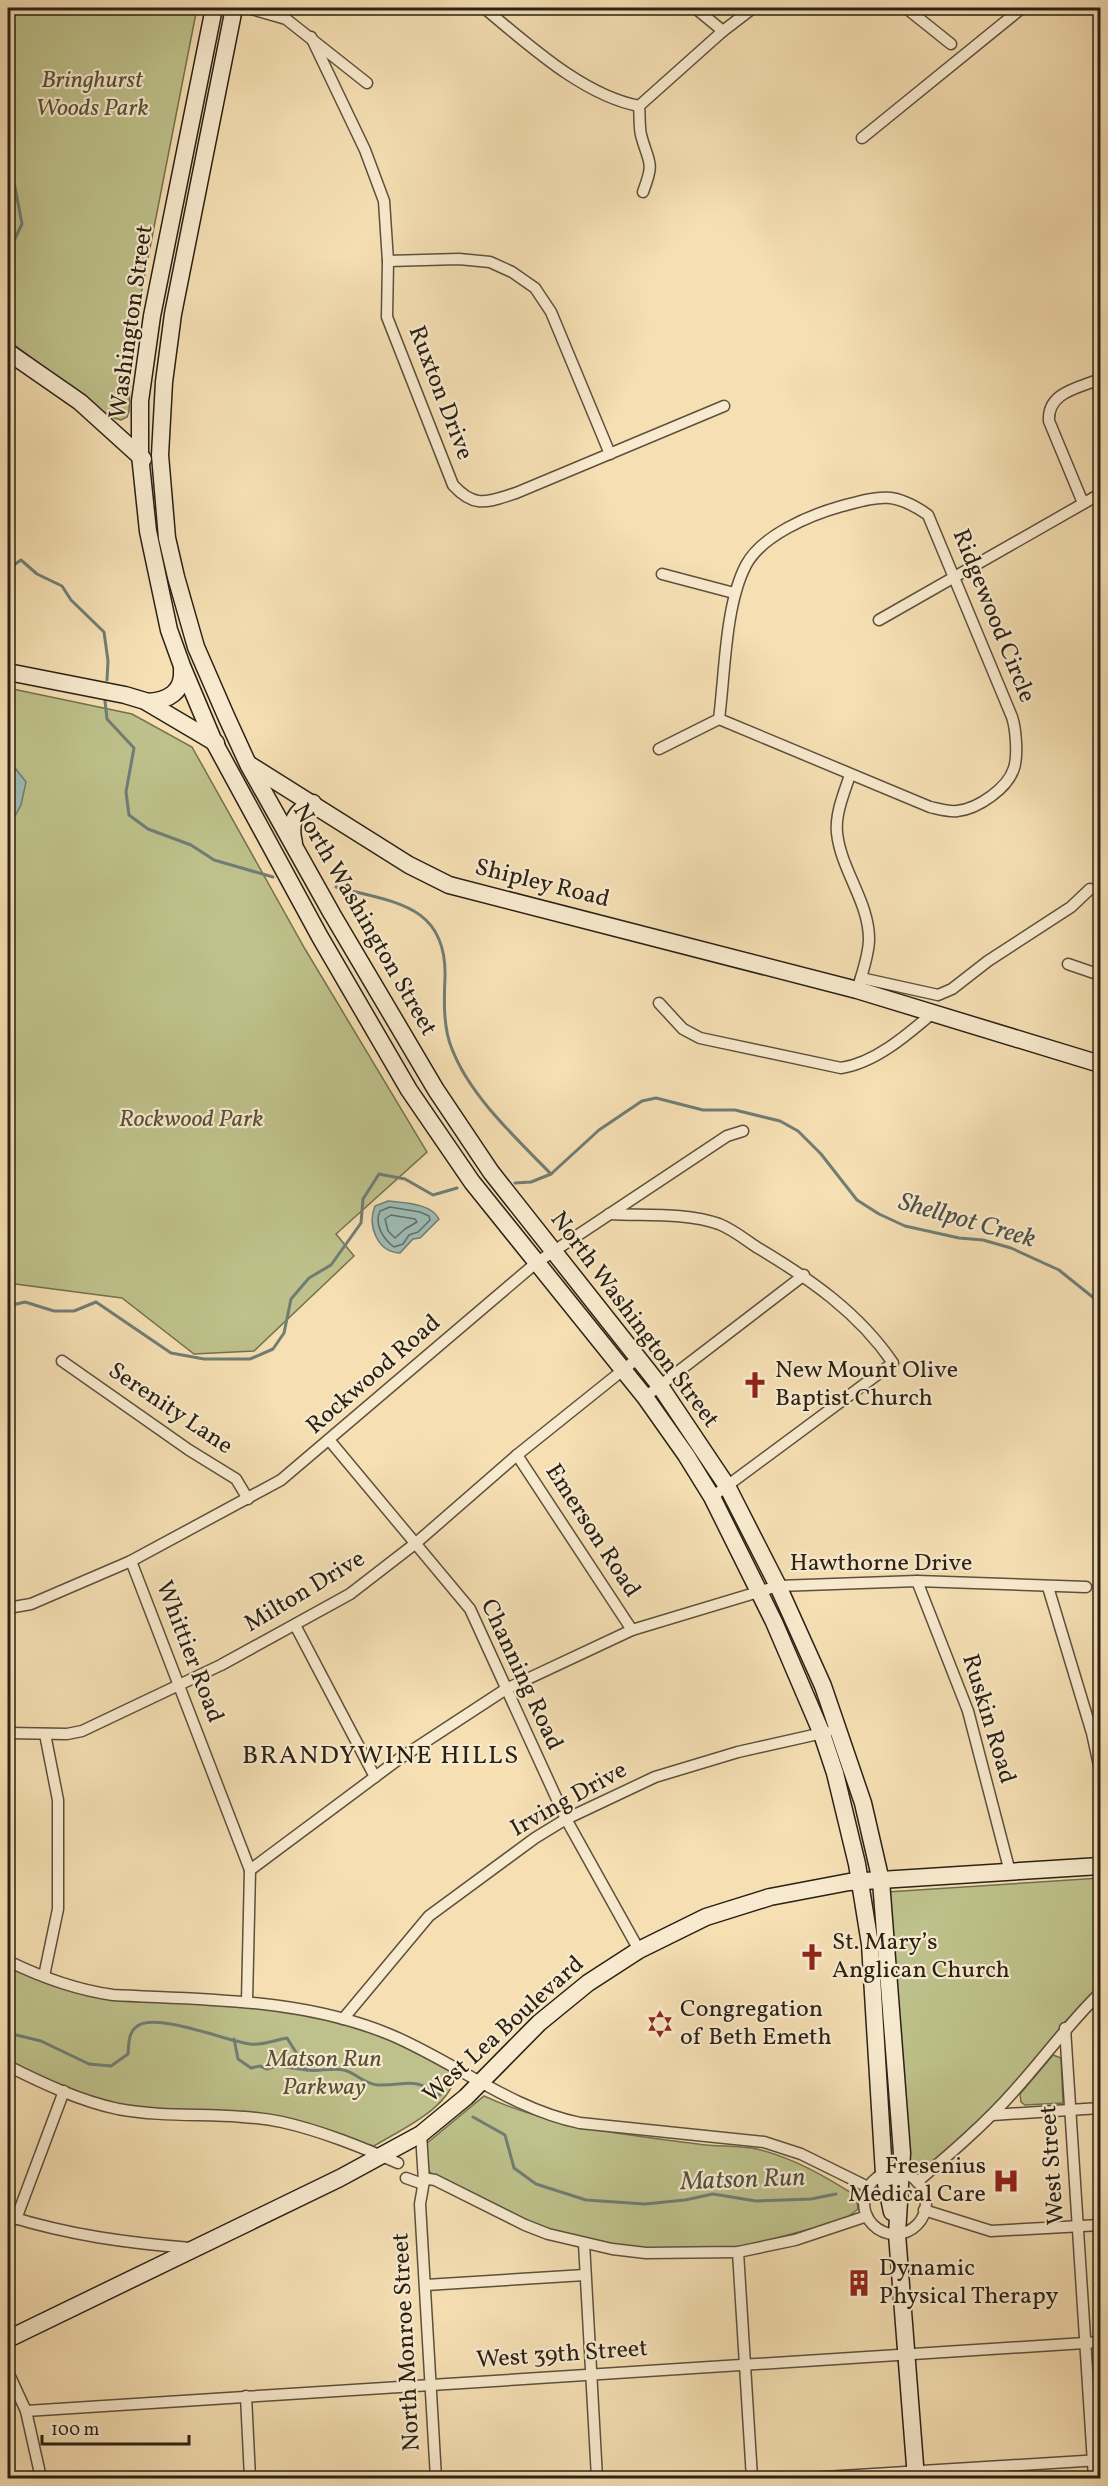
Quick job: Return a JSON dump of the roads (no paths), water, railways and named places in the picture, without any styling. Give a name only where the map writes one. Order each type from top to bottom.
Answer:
[{"type":"main road","name":"Washington Street","points":[[214,8],[152,316],[135,447],[153,563],[169,630],[214,742],[285,873],[409,1090],[472,1182],[536,1263]]},
{"type":"main road","name":"Washington Street","points":[[234,8],[173,314],[160,455],[167,538],[196,647],[248,764]]},
{"type":"main road","points":[[8,352],[80,402],[135,447],[147,463],[157,486],[167,538]]},
{"type":"main road","points":[[105,423],[121,426],[129,423],[140,400]]},
{"type":"main road","points":[[135,447],[152,434],[162,414]]},
{"type":"main road","points":[[147,702],[166,699],[175,693],[181,683],[182,666]]},
{"type":"main road","name":"Shipley Road","points":[[8,672],[125,695],[147,702],[313,803],[409,865],[449,885],[859,984],[934,1012],[1101,1064]]},
{"type":"main road","name":"North Washington Street","points":[[248,764],[321,896],[436,1090],[491,1172],[660,1386],[727,1486],[778,1586],[823,1686],[839,1729],[863,1803],[881,1881],[900,2129],[893,2174]]},
{"type":"main road","points":[[300,859],[292,834],[292,824],[298,812],[313,803]]},
{"type":"main road","name":"North Washington Street","points":[[536,1263],[645,1397],[712,1497],[760,1592],[822,1734],[835,1773],[857,1864],[870,1944],[893,2174],[916,2475]]},
{"type":"main road","name":"West Lea Boulevard","points":[[8,2339],[390,2158],[481,2082],[521,2040],[568,1998],[604,1971],[686,1926],[742,1905],[793,1892],[859,1881],[1101,1866]]},
{"type":"street","points":[[248,8],[286,19],[367,83]]},
{"type":"street","points":[[484,8],[534,49],[579,81],[626,103],[639,106]]},
{"type":"street","points":[[695,8],[723,31]]},
{"type":"street","points":[[639,106],[723,31],[753,8]]},
{"type":"street","points":[[906,8],[951,44]]},
{"type":"street","points":[[862,138],[1022,8]]},
{"type":"street","name":"Ruxton Drive","points":[[311,37],[365,150],[384,201],[388,261],[387,317],[453,485],[465,498],[484,503],[516,493],[724,406]]},
{"type":"street","points":[[639,106],[641,135],[649,154],[651,170],[643,192]]},
{"type":"street","points":[[388,261],[459,259],[490,262],[512,272],[535,288],[550,312],[610,454]]},
{"type":"street","points":[[1083,503],[1049,421],[1049,407],[1059,396],[1101,379]]},
{"type":"street","points":[[879,620],[1101,494]]},
{"type":"street","name":"Ridgewood Circle","points":[[877,497],[895,498],[914,505],[928,514],[1016,729],[1014,768],[1000,788],[986,800],[955,812],[930,807],[719,719],[734,593],[747,563],[784,530],[826,510],[877,497]]},
{"type":"street","points":[[662,574],[734,593]]},
{"type":"street","points":[[659,749],[719,719]]},
{"type":"street","points":[[850,775],[839,807],[836,832],[844,864],[863,908],[869,939],[859,984],[938,995],[952,989],[988,961],[1071,907],[1090,889]]},
{"type":"street","points":[[1068,964],[1101,975]]},
{"type":"street","points":[[659,1003],[683,1029],[700,1038],[841,1068],[858,1065],[909,1034],[934,1012]]},
{"type":"street","name":"Rockwood Road","points":[[8,1608],[31,1604],[131,1561],[281,1480],[330,1441],[536,1263],[727,1136],[743,1131]]},
{"type":"street","points":[[609,1214],[689,1218],[719,1224],[804,1275],[852,1314],[882,1347],[893,1363],[712,1497]]},
{"type":"street","points":[[645,1397],[804,1275]]},
{"type":"street","name":"Milton Drive","points":[[8,1733],[45,1734],[82,1731],[221,1665],[368,1582],[517,1455],[638,1358]]},
{"type":"street","name":"Serenity Lane","points":[[62,1361],[189,1450],[236,1479],[248,1498]]},
{"type":"street","name":"Channing Road","points":[[330,1441],[470,1609],[566,1819],[639,1950]]},
{"type":"street","name":"Emerson Road","points":[[517,1455],[632,1630]]},
{"type":"street","name":"Whittier Road","points":[[131,1561],[250,1870],[247,2001]]},
{"type":"street","name":"Hawthorne Drive","points":[[250,1870],[375,1777],[506,1689],[632,1630],[778,1586],[917,1581],[1086,1587]]},
{"type":"street","name":"Ruskin Road","points":[[917,1581],[968,1711],[1010,1872]]},
{"type":"street","points":[[1048,1587],[1101,1770]]},
{"type":"street","points":[[295,1625],[375,1777]]},
{"type":"street","name":"Irving Drive","points":[[344,2019],[429,1916],[535,1838],[566,1819],[655,1777],[738,1752],[839,1729]]},
{"type":"street","points":[[44,1976],[58,1909],[58,1800],[45,1734]]},
{"type":"street","points":[[8,1961],[44,1976],[95,1992],[113,1995],[247,2001],[305,2009],[344,2019],[393,2036],[543,2112],[569,2121],[764,2142],[801,2154],[868,2187]]},
{"type":"street","points":[[918,2182],[992,2115],[1065,2028],[1101,1993]]},
{"type":"street","name":"West Street","points":[[1065,2028],[1085,2343],[1097,2460],[1094,2478]]},
{"type":"street","points":[[8,2066],[64,2091],[118,2109],[234,2116],[281,2122],[316,2132],[390,2158],[406,2178],[420,2204]]},
{"type":"street","points":[[64,2091],[12,2218],[58,2231],[137,2243],[197,2248]]},
{"type":"street","points":[[992,2115],[1101,2108]]},
{"type":"street","points":[[420,2204],[424,2181],[421,2134]]},
{"type":"street","points":[[893,2174],[918,2182],[924,2196],[924,2210],[914,2226],[897,2234],[879,2229],[867,2216],[864,2202],[868,2187],[875,2179],[893,2174]]},
{"type":"street","points":[[406,2178],[420,2183],[435,2180],[525,2225],[584,2242],[646,2253],[738,2252],[795,2240],[867,2216]]},
{"type":"street","name":"North Monroe Street","points":[[420,2204],[436,2478]]},
{"type":"street","points":[[924,2210],[991,2231],[1101,2225]]},
{"type":"street","points":[[584,2242],[597,2478]]},
{"type":"street","points":[[738,2252],[752,2478]]},
{"type":"street","points":[[426,2285],[585,2275]]},
{"type":"street","name":"West 39th Street","points":[[26,2411],[1101,2342]]},
{"type":"street","points":[[8,2372],[26,2411],[41,2478]]},
{"type":"street","points":[[246,2396],[250,2478]]},
{"type":"street","points":[[809,2478],[916,2475],[1097,2460]]},
{"type":"water","points":[[8,759],[26,782],[21,805],[8,829]]},
{"type":"water","points":[[388,1201],[424,1207],[439,1219],[420,1238],[413,1239],[400,1253],[392,1251],[380,1243],[372,1221],[375,1206]]},
{"type":"waterway","name":"Shellpot Creek","points":[[8,175],[15,187],[22,224],[8,253]]},
{"type":"waterway","name":"Shellpot Creek","points":[[8,569],[21,560],[37,574],[62,586],[71,600],[104,632],[108,661],[107,680]]},
{"type":"waterway","name":"Shellpot Creek","points":[[105,701],[107,719],[134,748],[126,792],[129,815],[148,829],[191,845],[214,860],[273,877]]},
{"type":"waterway","name":"Shellpot Creek","points":[[336,887],[377,897],[412,910],[426,920],[437,934],[443,953],[447,1032],[460,1066],[495,1116],[551,1174],[599,1130],[642,1101],[656,1098],[703,1110],[735,1110],[780,1121],[798,1131],[821,1154],[857,1200],[879,1214],[905,1226],[959,1238],[983,1240],[1011,1248],[1059,1270],[1100,1303]]},
{"type":"waterway","points":[[8,1306],[25,1302],[54,1311],[74,1311],[96,1302],[171,1353],[204,1359],[250,1359],[273,1349],[284,1333],[291,1299],[309,1278],[331,1265],[361,1223],[363,1199],[379,1174],[405,1179],[433,1195],[457,1188]]},
{"type":"waterway","points":[[515,1183],[531,1182],[551,1174]]},
{"type":"waterway","name":"Matson Run","points":[[8,2033],[41,2041],[89,2064],[111,2066],[128,2054],[132,2032],[136,2027],[145,2023],[158,2022],[191,2028],[250,2044],[264,2044],[287,2038],[307,2070],[344,2070],[373,2084],[416,2084],[440,2095]]},
{"type":"waterway","name":"Matson Run","points":[[234,2039],[238,2059],[251,2068],[260,2066],[267,2069],[277,2066],[307,2070]]},
{"type":"waterway","name":"Matson Run","points":[[473,2117],[505,2135],[514,2168],[536,2184],[586,2200],[645,2204],[685,2200],[713,2194],[756,2201],[811,2199],[836,2194]]},
{"type":"place","name":"New Mount Olive Baptist Church","points":[[755,1385]]},
{"type":"place","name":"St. Mary’s Anglican Church","points":[[812,1957]]},
{"type":"place","name":"Congregation of Beth Emeth","points":[[660,2024]]},
{"type":"place","name":"Fresenius Medical Care","points":[[1006,2181]]},
{"type":"place","name":"Dynamic Physical Therapy","points":[[859,2283]]},
{"type":"district","name":"BRANDYWINE HILLS","points":[[381,1756]]},
{"type":"park label","name":"Bringhurst Woods Park","points":[[92,95]]},
{"type":"park label","name":"Rockwood Park","points":[[191,1120]]},
{"type":"park label","name":"Matson Run Parkway","points":[[324,2074]]}]
